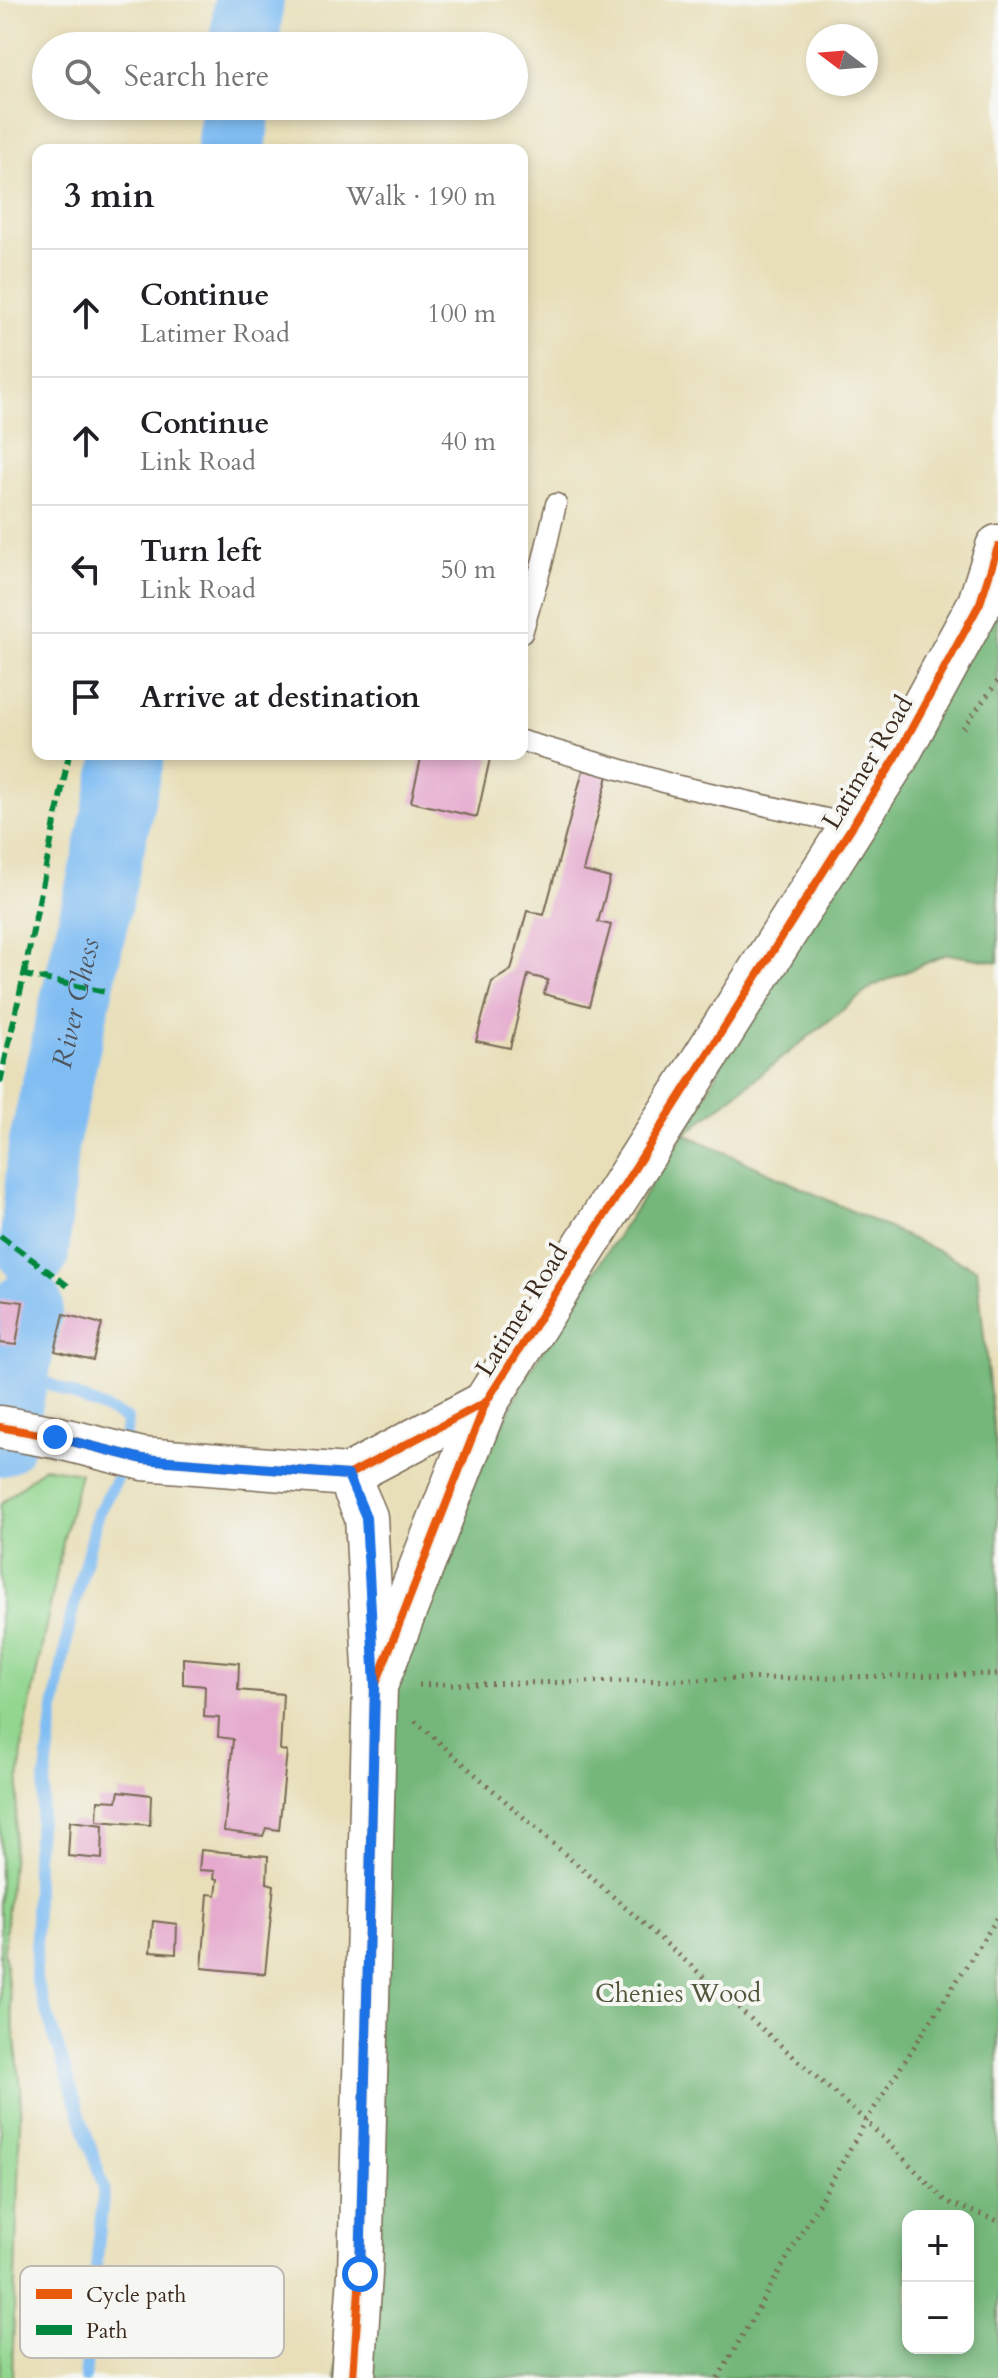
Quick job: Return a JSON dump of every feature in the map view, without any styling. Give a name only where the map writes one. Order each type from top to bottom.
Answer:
[{"type":"street","name":"Latimer Road","points":[[353,2378],[360,2274],[375,1686],[486,1402],[895,759],[980,603],[998,547]]},
{"type":"street","points":[[0,1427],[124,1454],[348,1475],[486,1402]]},
{"type":"street","points":[[348,1475],[366,1517],[375,1686]]},
{"type":"lane","points":[[528,612],[556,504]]},
{"type":"lane","points":[[528,743],[674,785],[853,825]]},
{"type":"path","points":[[375,1686],[998,1674]]},
{"type":"path","points":[[375,1686],[866,2121],[947,2202],[998,2221]]},
{"type":"path","points":[[718,2378],[866,2121],[998,1917]]},
{"type":"green space","name":"Chenies Wood","points":[[998,581],[998,962],[947,954],[873,986],[685,1134],[977,1269],[998,1471],[998,2378],[337,2378],[375,1686],[525,1378],[684,1134],[749,1013]]},
{"type":"green space","points":[[44,1467],[80,1473],[23,1740],[4,1951],[21,2088],[12,2378],[0,2378],[0,1505]]},
{"type":"building","points":[[421,760],[490,760],[477,817],[411,802]]},
{"type":"building","points":[[583,770],[608,776],[583,871],[610,878],[598,922],[611,925],[589,1006],[544,994],[548,980],[528,975],[510,1048],[476,1041],[492,982],[511,970],[527,911],[544,915]]},
{"type":"building","points":[[0,1299],[23,1302],[16,1345],[0,1343]]},
{"type":"building","points":[[64,1314],[102,1324],[93,1360],[55,1351]]},
{"type":"building","points":[[183,1658],[239,1663],[238,1690],[283,1694],[280,1750],[287,1751],[279,1830],[266,1828],[263,1836],[224,1831],[233,1739],[218,1737],[219,1718],[204,1717],[205,1686],[183,1684]]},
{"type":"building","points":[[119,1791],[151,1795],[150,1825],[97,1821],[98,1800],[117,1801]]},
{"type":"building","points":[[70,1821],[103,1825],[102,1859],[68,1856]]},
{"type":"building","points":[[201,1850],[268,1856],[267,1883],[274,1885],[265,1974],[202,1968],[208,1894],[216,1895],[218,1879],[214,1878],[215,1871],[199,1870]]},
{"type":"building","points":[[153,1921],[177,1924],[176,1954],[150,1952]]},
{"type":"waterway","name":"River Chess","points":[[246,32],[249,0]]},
{"type":"waterway","name":"River Chess","points":[[232,144],[234,120]]},
{"type":"waterway","name":"River Chess","points":[[34,1253],[43,1147],[129,760]]},
{"type":"waterway","points":[[30,1295],[48,1315],[40,1348],[43,1381],[127,1419],[123,1468],[98,1513],[71,1617],[54,1710],[36,1853],[36,1980],[104,2188],[96,2266]]},
{"type":"waterway","name":"River Chess","points":[[0,1441],[28,1306]]},
{"type":"waterway","points":[[85,2378],[87,2358]]},
{"type":"marked path","points":[[24,975],[68,760]]},
{"type":"marked path","points":[[0,1083],[24,975],[106,992]]},
{"type":"marked path","points":[[0,1236],[72,1289]]},
{"type":"cycle path","points":[[353,2378],[360,2274],[375,1686],[486,1402],[895,759],[980,603],[998,547]]},
{"type":"cycle path","points":[[0,1427],[143,1459],[348,1475],[486,1402]]},
{"type":"route","points":[[55,1437],[143,1459],[348,1475],[366,1517],[375,1686],[360,2274]]}]
